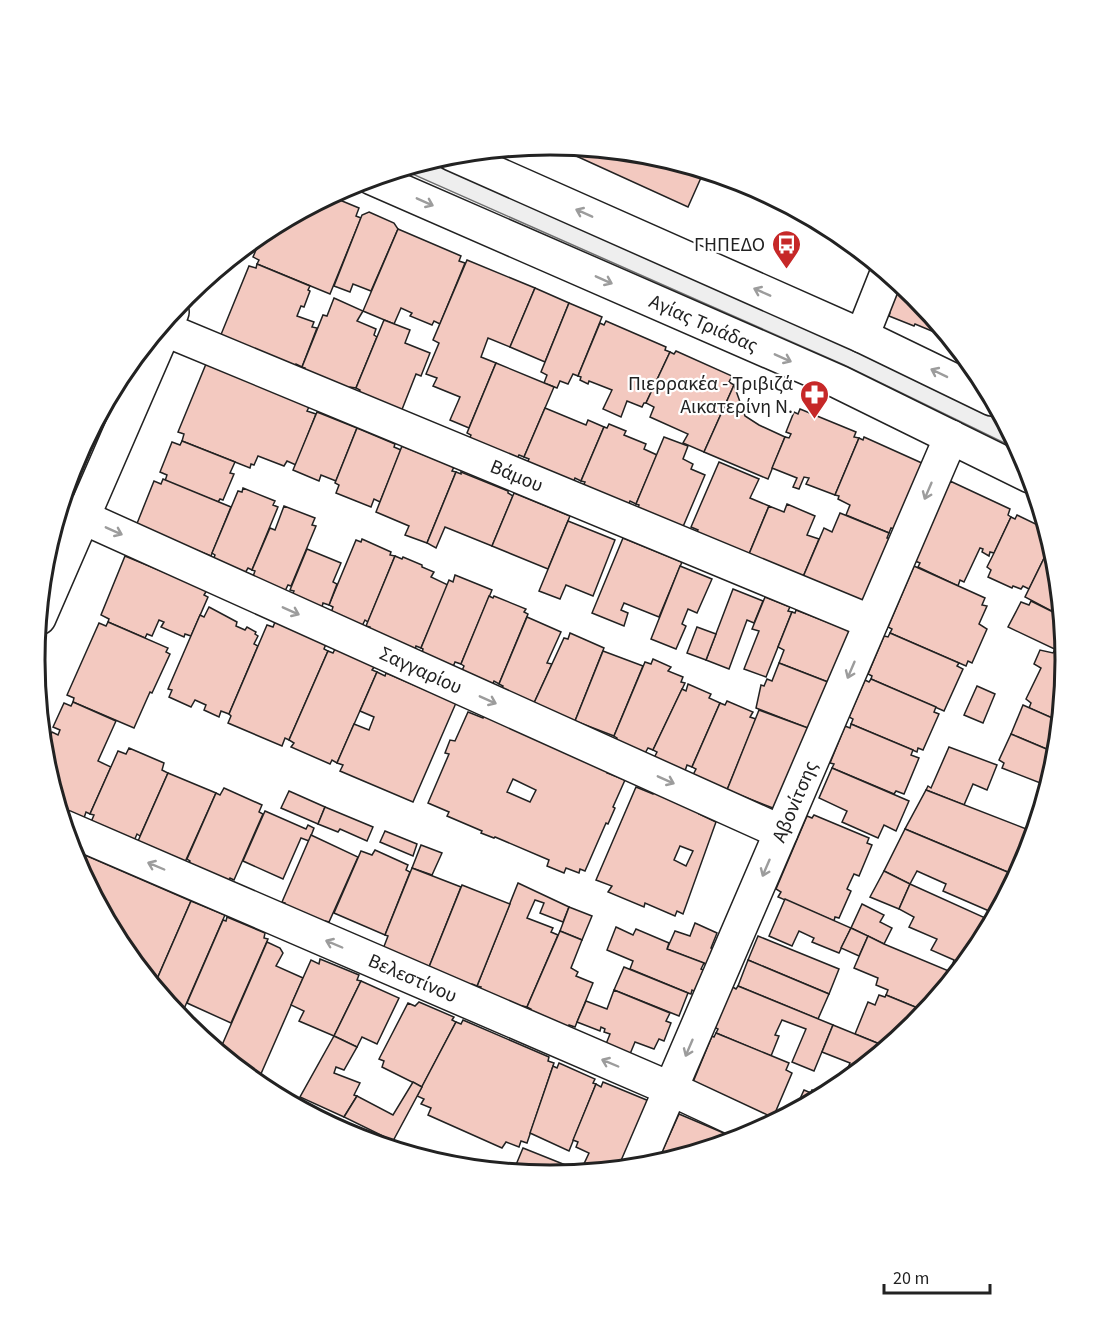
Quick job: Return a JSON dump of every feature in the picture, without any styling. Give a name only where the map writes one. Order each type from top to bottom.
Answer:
[{"type":"street","points":[[469,162],[862,336],[978,392]]},
{"type":"street","name":"Αγίας Τριάδας","points":[[384,183],[839,382],[1018,470]]},
{"type":"street","points":[[862,336],[884,281]]},
{"type":"street","name":"Βάμου","points":[[174,323],[872,622]]},
{"type":"street","points":[[53,571],[71,512],[155,345]]},
{"type":"street","name":"Αβονίτσης","points":[[642,1156],[951,437]]},
{"type":"street","name":"Σαγγαρίου","points":[[71,512],[781,832]]},
{"type":"street","name":"Βελεστίνου","points":[[76,832],[671,1089],[748,1125]]},
{"type":"shaded area","points":[[445,166],[852,344],[989,412],[1006,444],[844,365],[413,174]]},
{"type":"building","points":[[576,156],[616,159],[681,172],[701,178],[688,207]]},
{"type":"building","points":[[341,201],[359,208],[356,216],[361,218],[330,294],[257,264],[259,260],[253,257],[256,249],[269,240]]},
{"type":"building","points":[[369,212],[394,223],[398,229],[371,291],[353,284],[350,292],[334,286],[362,215]]},
{"type":"building","points":[[398,229],[461,256],[459,261],[465,263],[440,324],[434,321],[432,325],[410,316],[412,313],[401,308],[394,324],[363,311]]},
{"type":"building","points":[[467,260],[535,288],[510,347],[488,338],[481,357],[496,363],[469,428],[450,420],[460,397],[433,386],[437,378],[426,374],[439,343],[433,340]]},
{"type":"building","points":[[257,264],[310,286],[304,307],[301,306],[297,316],[314,322],[312,327],[317,328],[302,367],[296,364],[295,367],[220,337],[249,266],[256,268]]},
{"type":"building","points":[[535,288],[569,303],[545,362],[510,347]]},
{"type":"building","points":[[894,291],[934,332],[889,316],[890,313],[886,311]]},
{"type":"building","points":[[334,298],[363,311],[357,321],[376,329],[374,335],[377,337],[356,388],[350,387],[348,392],[303,374],[305,368],[302,367],[323,315],[327,316]]},
{"type":"building","points":[[569,303],[602,317],[578,376],[573,374],[568,384],[560,381],[557,388],[544,383],[547,375],[541,372]]},
{"type":"building","points":[[384,320],[410,330],[405,343],[430,353],[421,376],[416,374],[401,412],[358,395],[360,390],[356,388]]},
{"type":"building","points":[[606,321],[666,347],[665,350],[670,352],[646,403],[642,407],[627,401],[621,417],[603,409],[612,390],[589,381],[588,384],[580,380],[581,377],[578,376],[600,323],[604,325]]},
{"type":"building","points":[[676,351],[732,376],[729,382],[734,385],[704,452],[683,443],[688,434],[650,417],[654,407],[646,403],[670,352],[674,354]]},
{"type":"building","points":[[496,363],[554,387],[524,457],[519,455],[515,462],[468,442],[471,435],[467,433]]},
{"type":"building","points":[[206,364],[309,407],[307,411],[316,414],[296,465],[287,461],[284,466],[258,456],[250,468],[182,441],[184,434],[178,432]]},
{"type":"building","points":[[734,385],[745,416],[785,437],[768,479],[704,452]]},
{"type":"building","points":[[545,408],[586,425],[588,420],[604,427],[581,481],[575,478],[572,486],[526,466],[529,459],[524,457]]},
{"type":"building","points":[[800,409],[856,432],[854,437],[859,438],[835,495],[806,484],[809,478],[804,477],[799,489],[793,487],[797,478],[772,468],[785,437],[789,438],[791,434],[786,432],[794,412],[798,414]]},
{"type":"building","points":[[317,412],[357,428],[336,481],[321,475],[319,481],[293,470]]},
{"type":"building","points":[[609,424],[626,431],[624,435],[646,444],[644,449],[657,455],[636,504],[630,501],[628,506],[583,487],[585,482],[581,481],[604,427],[607,428]]},
{"type":"building","points":[[357,428],[395,444],[394,447],[401,450],[380,502],[374,499],[371,507],[336,493],[339,485],[335,483]]},
{"type":"building","points":[[664,437],[688,446],[683,459],[693,464],[691,469],[705,475],[682,529],[637,511],[639,505],[636,504]]},
{"type":"building","points":[[864,437],[924,464],[897,530],[891,528],[889,533],[846,515],[850,505],[835,495],[859,438],[863,440]]},
{"type":"building","points":[[182,441],[235,462],[230,473],[234,474],[223,500],[220,499],[218,502],[165,481],[167,475],[160,472],[172,442],[180,445]]},
{"type":"building","points":[[402,446],[454,467],[452,471],[456,472],[427,543],[405,535],[409,526],[376,512]]},
{"type":"building","points":[[719,462],[759,479],[750,498],[769,506],[749,554],[695,536],[698,530],[691,527]]},
{"type":"building","points":[[456,472],[508,491],[513,496],[492,546],[445,527],[436,548],[427,543]]},
{"type":"building","points":[[163,479],[231,507],[211,556],[136,526],[154,481],[161,484]]},
{"type":"building","points":[[950,481],[1010,509],[1008,515],[1011,517],[994,553],[990,552],[989,556],[980,548],[964,582],[960,580],[958,586],[918,567],[920,563],[915,561]]},
{"type":"building","points":[[243,488],[275,501],[273,505],[278,507],[252,570],[248,568],[245,573],[213,560],[215,555],[212,553],[238,491],[242,492]]},
{"type":"building","points":[[514,493],[570,516],[548,569],[492,546]]},
{"type":"building","points":[[787,504],[815,516],[807,535],[819,539],[803,577],[749,554],[769,506],[784,512]]},
{"type":"building","points":[[284,506],[315,518],[312,525],[316,526],[291,586],[288,585],[284,593],[252,579],[255,571],[252,570],[270,528],[275,530]]},
{"type":"building","points":[[840,513],[889,533],[887,538],[892,539],[864,607],[803,577],[824,528],[832,532]]},
{"type":"building","points":[[1017,515],[1037,524],[1044,558],[1029,589],[1023,586],[1021,589],[1013,586],[1012,588],[988,577],[991,570],[987,567],[1011,517],[1015,519]]},
{"type":"building","points":[[568,521],[615,540],[593,596],[566,585],[560,599],[539,591]]},
{"type":"building","points":[[623,538],[682,562],[659,617],[624,603],[621,610],[628,613],[624,626],[592,613]]},
{"type":"building","points":[[362,539],[395,556],[368,622],[365,620],[362,626],[331,613],[333,607],[329,605],[356,540],[361,542]]},
{"type":"building","points":[[307,549],[341,563],[333,582],[337,584],[329,605],[323,603],[322,607],[292,596],[294,591],[290,590]]},
{"type":"building","points":[[125,556],[207,590],[204,595],[208,597],[191,636],[185,634],[184,637],[161,627],[164,622],[159,620],[152,636],[147,634],[145,638],[108,622],[109,619],[101,615]]},
{"type":"building","points":[[395,556],[422,565],[434,572],[431,577],[448,585],[421,648],[416,646],[415,650],[369,631],[370,627],[366,626]]},
{"type":"building","points":[[1044,558],[1053,612],[1025,597]]},
{"type":"building","points":[[680,566],[712,579],[697,613],[688,609],[682,624],[686,626],[676,649],[651,639]]},
{"type":"building","points":[[914,566],[985,598],[982,605],[987,606],[979,624],[987,629],[972,663],[968,661],[966,666],[890,633],[892,629],[888,627]]},
{"type":"building","points":[[455,575],[492,590],[461,664],[455,662],[453,667],[422,654],[423,649],[421,648],[449,580],[453,582]]},
{"type":"building","points":[[733,589],[763,601],[754,623],[747,620],[729,669],[706,660]]},
{"type":"building","points":[[489,596],[526,609],[524,612],[528,614],[499,684],[494,681],[492,686],[461,673],[464,666],[461,664]]},
{"type":"building","points":[[765,597],[790,607],[788,611],[792,612],[766,677],[744,669],[759,631],[752,629]]},
{"type":"building","points":[[1031,601],[1053,612],[1055,649],[1008,627],[1021,602],[1029,605]]},
{"type":"building","points":[[209,607],[237,622],[236,626],[245,630],[247,627],[256,632],[258,636],[254,644],[258,646],[229,714],[221,711],[219,717],[204,710],[206,705],[195,700],[191,707],[169,697],[172,690],[168,689],[200,615],[204,617]]},
{"type":"building","points":[[796,610],[853,632],[833,684],[779,663],[784,650],[778,647],[792,612],[795,613]]},
{"type":"building","points":[[527,617],[561,632],[547,663],[552,664],[534,703],[501,690],[503,686],[499,684]]},
{"type":"building","points":[[108,622],[168,648],[166,652],[170,654],[134,728],[73,702],[74,698],[67,695],[99,623],[106,626]]},
{"type":"building","points":[[275,622],[326,644],[324,649],[328,651],[289,740],[285,738],[282,746],[228,723],[231,716],[229,714],[267,625],[273,627]]},
{"type":"building","points":[[697,627],[716,634],[706,660],[687,653]]},
{"type":"building","points":[[570,633],[604,648],[575,721],[534,703],[564,638],[568,639]]},
{"type":"building","points":[[890,633],[959,663],[957,666],[963,669],[944,711],[871,679],[872,676],[868,674],[884,636],[888,637]]},
{"type":"building","points":[[335,649],[375,666],[372,670],[377,672],[337,763],[332,760],[330,764],[291,747],[294,743],[289,740],[328,651],[333,653]]},
{"type":"building","points":[[1040,650],[1053,653],[1055,650],[1052,718],[1029,708],[1031,703],[1026,699],[1041,668],[1034,664]]},
{"type":"building","points":[[603,651],[643,666],[614,736],[575,721]]},
{"type":"building","points":[[653,659],[671,667],[668,671],[683,677],[681,682],[685,683],[653,750],[648,748],[644,755],[616,742],[617,738],[614,736],[645,662],[651,664]]},
{"type":"building","points":[[779,663],[833,684],[815,731],[756,708],[761,685],[764,686],[767,679],[772,681]]},
{"type":"building","points":[[377,672],[385,676],[386,673],[456,703],[413,802],[340,771],[343,765],[337,763],[354,724],[369,730],[374,717],[360,711]]},
{"type":"building","points":[[871,679],[936,707],[934,712],[939,714],[923,750],[918,748],[917,752],[851,724],[853,719],[849,717],[865,680],[869,682]]},
{"type":"building","points":[[688,684],[711,694],[709,698],[720,703],[692,767],[687,765],[685,771],[654,758],[657,752],[653,750],[682,689],[686,691]]},
{"type":"building","points":[[977,686],[995,694],[983,723],[964,715]]},
{"type":"building","points":[[727,701],[753,712],[750,717],[756,719],[727,790],[693,775],[696,769],[692,767],[720,703],[725,705]]},
{"type":"building","points":[[73,702],[116,721],[98,761],[111,767],[90,814],[86,812],[84,818],[68,811],[51,735],[52,732],[58,735],[60,730],[53,727],[64,703],[71,706]]},
{"type":"building","points":[[1023,705],[1052,718],[1047,749],[1011,734]]},
{"type":"building","points":[[759,710],[808,728],[795,758],[800,760],[778,810],[727,790]]},
{"type":"building","points":[[468,712],[483,718],[484,715],[609,770],[607,773],[625,780],[608,824],[606,823],[585,871],[580,869],[579,873],[566,868],[564,873],[547,866],[549,860],[481,833],[482,831],[447,816],[449,812],[428,803],[449,754],[445,753],[450,740],[455,741]],"holes":[[[513,779],[536,790],[530,802],[507,792]]]},
{"type":"building","points":[[851,724],[913,750],[911,755],[919,758],[904,794],[896,791],[894,794],[832,768],[834,764],[830,763],[845,726],[850,728]]},
{"type":"building","points":[[1011,734],[1047,749],[1040,783],[1002,768],[1004,763],[999,760]]},
{"type":"building","points":[[949,747],[997,765],[987,790],[973,784],[964,805],[926,790],[928,786],[931,788]]},
{"type":"building","points":[[129,748],[164,763],[162,770],[168,773],[140,836],[137,834],[134,841],[91,822],[94,815],[90,814],[118,751],[126,754]]},
{"type":"building","points":[[832,768],[909,801],[896,831],[884,825],[878,838],[842,822],[847,811],[819,798]]},
{"type":"building","points":[[168,773],[216,793],[185,862],[138,841]]},
{"type":"building","points":[[636,787],[653,794],[654,791],[701,811],[699,814],[716,822],[683,914],[677,911],[675,916],[645,903],[644,907],[608,892],[612,886],[596,880]],"holes":[[[680,846],[693,851],[686,866],[674,860]]]},
{"type":"building","points":[[224,788],[262,805],[259,812],[263,814],[234,880],[230,878],[228,883],[188,865],[190,861],[187,859],[216,793],[220,795]]},
{"type":"building","points":[[926,790],[1026,829],[1008,872],[905,829]]},
{"type":"building","points":[[289,791],[325,807],[318,824],[281,808]]},
{"type":"building","points":[[325,807],[373,827],[367,841],[340,829],[338,832],[318,824]]},
{"type":"building","points":[[265,811],[306,829],[308,825],[314,828],[309,841],[301,838],[283,879],[243,861]]},
{"type":"building","points":[[814,815],[869,838],[867,843],[872,845],[859,876],[854,874],[847,889],[851,891],[839,918],[835,917],[834,921],[778,897],[781,892],[776,889],[807,816],[812,818]]},
{"type":"building","points":[[905,829],[1008,872],[988,911],[943,891],[946,884],[917,871],[910,884],[884,871]]},
{"type":"building","points":[[385,831],[417,844],[413,856],[380,842]]},
{"type":"building","points":[[311,835],[358,857],[329,922],[325,921],[323,926],[283,909],[285,903],[282,902]]},
{"type":"building","points":[[421,845],[442,853],[432,875],[412,868]]},
{"type":"building","points":[[375,850],[408,865],[406,870],[410,872],[385,935],[334,913],[361,851],[372,855]]},
{"type":"building","points":[[84,855],[191,901],[158,978],[130,941]]},
{"type":"building","points":[[412,868],[461,887],[429,967],[383,949],[388,936],[385,935]]},
{"type":"building","points":[[884,871],[910,884],[899,909],[870,897]]},
{"type":"building","points":[[518,883],[569,907],[563,922],[540,913],[544,903],[535,900],[527,918],[553,928],[551,932],[558,935],[527,1007],[522,1006],[521,1010],[478,993],[481,987],[477,986]]},
{"type":"building","points":[[910,884],[984,918],[952,965],[954,960],[931,950],[937,939],[909,927],[914,917],[899,909]]},
{"type":"building","points":[[462,885],[510,904],[477,986],[472,984],[471,988],[432,973],[434,969],[429,967]]},
{"type":"building","points":[[785,899],[851,928],[839,953],[812,942],[814,938],[799,931],[792,946],[769,936]]},
{"type":"building","points":[[191,901],[225,915],[184,1008],[158,978]]},
{"type":"building","points":[[862,904],[884,915],[880,922],[892,928],[884,944],[851,928]]},
{"type":"building","points":[[569,907],[592,916],[582,940],[560,931]]},
{"type":"building","points":[[227,917],[265,933],[264,938],[268,939],[231,1023],[187,1003],[223,920],[226,921]]},
{"type":"building","points":[[695,923],[717,933],[711,948],[715,949],[708,965],[667,949],[675,931],[690,936]]},
{"type":"building","points":[[616,927],[633,935],[636,929],[669,943],[667,949],[704,963],[701,969],[707,971],[698,993],[692,990],[691,994],[688,993],[630,969],[633,961],[607,950]]},
{"type":"building","points":[[851,928],[868,936],[859,956],[841,948]]},
{"type":"building","points":[[560,931],[582,940],[571,968],[578,972],[576,976],[593,983],[575,1027],[569,1025],[567,1029],[529,1014],[531,1009],[527,1007]]},
{"type":"building","points":[[758,936],[839,969],[829,994],[748,960]]},
{"type":"building","points":[[868,936],[948,971],[916,1007],[886,995],[888,990],[876,985],[878,978],[854,968]]},
{"type":"building","points":[[267,942],[280,948],[283,953],[276,966],[303,978],[261,1074],[222,1044]]},
{"type":"building","points":[[320,959],[359,975],[357,980],[361,981],[334,1036],[299,1021],[304,1011],[291,1005],[311,960],[319,964]]},
{"type":"building","points":[[748,960],[829,994],[818,1019],[738,986]]},
{"type":"building","points":[[624,967],[688,993],[679,1016],[614,990]]},
{"type":"building","points":[[361,981],[399,998],[377,1044],[362,1037],[357,1047],[334,1036]]},
{"type":"building","points":[[731,986],[736,989],[738,986],[833,1025],[814,1071],[792,1062],[806,1029],[782,1020],[775,1035],[779,1036],[771,1056],[716,1033],[718,1029],[714,1027]]},
{"type":"building","points":[[614,990],[670,1013],[666,1021],[671,1023],[664,1041],[659,1039],[654,1049],[635,1042],[630,1054],[606,1044],[610,1034],[604,1032],[605,1029],[601,1027],[600,1031],[577,1022],[586,1001],[607,1009]]},
{"type":"building","points":[[879,995],[885,997],[886,995],[916,1007],[879,1044],[855,1034],[868,1002],[875,1005]]},
{"type":"building","points":[[419,1002],[454,1017],[452,1020],[456,1022],[422,1087],[382,1067],[384,1061],[379,1059],[408,1003],[415,1006]]},
{"type":"building","points":[[463,1020],[549,1057],[548,1061],[554,1063],[527,1143],[521,1141],[519,1147],[506,1142],[502,1148],[428,1115],[431,1108],[421,1104],[424,1099],[417,1096],[456,1022],[461,1024]]},
{"type":"building","points":[[833,1025],[879,1044],[848,1067],[850,1063],[822,1052]]},
{"type":"building","points":[[716,1033],[789,1063],[786,1070],[792,1073],[776,1112],[765,1117],[691,1087],[712,1036],[714,1037]]},
{"type":"building","points":[[334,1036],[357,1047],[344,1070],[336,1067],[334,1073],[360,1083],[354,1095],[357,1096],[344,1117],[300,1097]]},
{"type":"building","points":[[559,1063],[595,1079],[593,1083],[596,1084],[569,1151],[530,1133],[553,1066],[557,1068]]},
{"type":"building","points":[[413,1082],[422,1087],[394,1140],[344,1117],[357,1096],[393,1115]]},
{"type":"building","points":[[603,1082],[649,1101],[624,1160],[584,1164],[589,1153],[576,1147],[578,1142],[573,1140],[596,1084],[601,1087]]},
{"type":"building","points":[[804,1090],[810,1092],[802,1097]]},
{"type":"building","points":[[679,1114],[725,1133],[681,1148],[662,1152]]},
{"type":"building","points":[[523,1148],[564,1165],[550,1165],[516,1164]]},
{"type":"place","name":"ΓΗΠΕΔΟ","points":[[786,270]]},
{"type":"place","name":"Πιερρακέα - Τριβιζά Αικατερίνη Ν.","points":[[814,420]]}]
